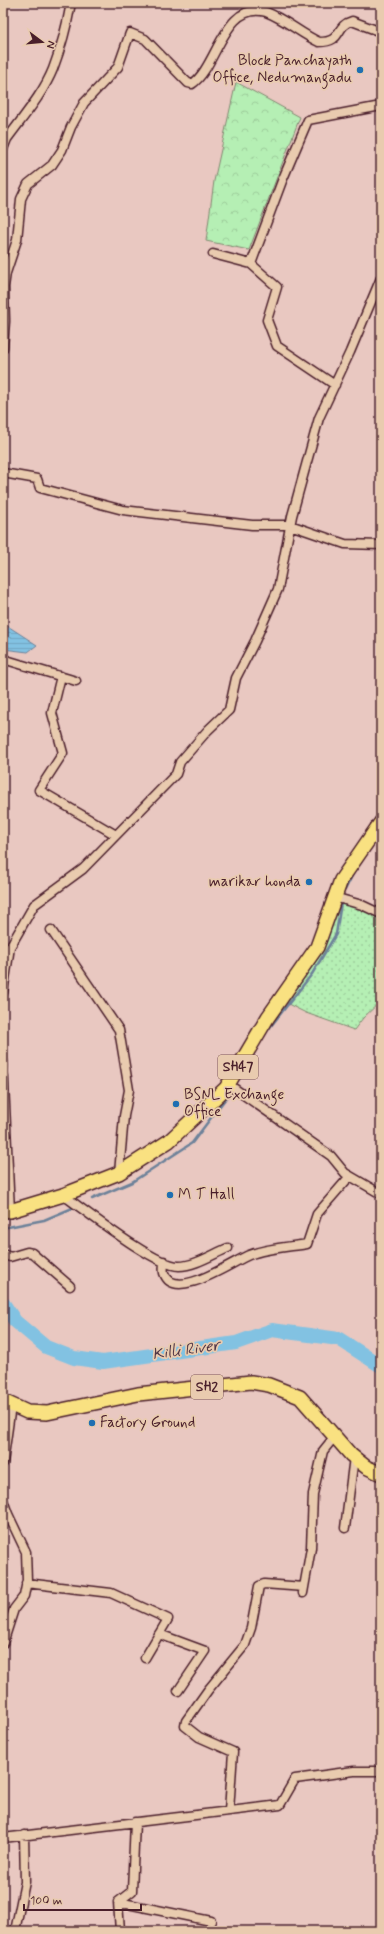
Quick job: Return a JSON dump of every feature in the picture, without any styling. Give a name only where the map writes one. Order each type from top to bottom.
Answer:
[{"type":"main road","name":"SH47","points":[[6,1210],[63,1195],[119,1173],[169,1141],[211,1104],[228,1084],[268,1017],[317,947],[341,880],[381,822]]},
{"type":"main road","name":"SH2","points":[[7,1403],[27,1412],[47,1413],[138,1394],[251,1382],[269,1385],[300,1397],[354,1457],[366,1467],[381,1474]]},
{"type":"street","points":[[3,149],[7,139],[45,85],[53,70],[65,33],[72,3]]},
{"type":"street","points":[[3,348],[6,321],[4,287],[6,273],[17,240],[21,199],[28,184],[52,165],[62,150],[71,127],[84,103],[118,67],[130,33],[145,39],[188,83],[192,84],[199,80],[226,28],[236,17],[247,11],[265,11],[319,42],[329,42],[335,39],[343,26],[352,21],[381,32]]},
{"type":"street","points":[[251,264],[282,181],[308,120],[381,106]]},
{"type":"street","points":[[213,254],[251,264],[277,287],[267,320],[277,346],[335,385]]},
{"type":"street","points":[[3,993],[5,965],[10,947],[34,905],[83,869],[176,774],[180,762],[229,710],[236,678],[255,641],[278,589],[290,525],[319,418],[335,385],[381,278]]},
{"type":"street","points":[[3,472],[37,479],[40,488],[123,510],[252,525],[290,525],[345,544],[381,545]]},
{"type":"street","points":[[3,659],[76,681]]},
{"type":"street","points":[[61,676],[52,713],[63,753],[39,790],[116,835]]},
{"type":"street","points":[[334,898],[362,905],[381,914]]},
{"type":"street","points":[[51,930],[119,1030],[129,1090],[124,1116],[119,1173]]},
{"type":"street","points":[[3,1061],[6,1210]]},
{"type":"street","points":[[228,1084],[331,1156],[345,1173],[381,1194]]},
{"type":"street","points":[[164,1261],[164,1273],[169,1281],[174,1284],[186,1285],[196,1282],[250,1255],[274,1249],[307,1244],[317,1214],[350,1176]]},
{"type":"street","points":[[63,1195],[140,1250],[178,1266],[190,1264],[228,1248]]},
{"type":"street","points":[[3,1254],[10,1257],[27,1252],[32,1253],[70,1286]]},
{"type":"street","points":[[3,1463],[7,1403]]},
{"type":"street","points":[[229,1811],[234,1752],[199,1737],[186,1726],[186,1721],[208,1690],[245,1645],[251,1628],[259,1586],[264,1584],[304,1590],[310,1548],[313,1494],[323,1451],[335,1436]]},
{"type":"street","points":[[345,1528],[354,1457]]},
{"type":"street","points":[[3,1500],[26,1552],[26,1583],[24,1596],[14,1609],[3,1643]]},
{"type":"street","points":[[26,1583],[111,1593],[168,1619],[145,1658]]},
{"type":"street","points":[[159,1634],[204,1651],[178,1691]]},
{"type":"street","points":[[3,1838],[280,1805],[295,1780],[354,1771],[381,1771]]},
{"type":"street","points":[[118,1902],[132,1891],[135,1822]]},
{"type":"street","points":[[15,1931],[25,1882],[24,1835]]},
{"type":"street","points":[[118,1902],[211,1921]]},
{"type":"street","points":[[118,1902],[120,1931]]},
{"type":"green space","points":[[236,82],[300,117],[249,250],[206,241],[214,181]]},
{"type":"green space","points":[[334,895],[381,916],[381,1001],[363,1018],[354,1030],[306,1013],[284,1002],[306,959]]},
{"type":"water","points":[[3,623],[37,645],[28,652],[3,649]]},
{"type":"waterway","points":[[345,890],[353,874]]},
{"type":"waterway","points":[[267,1031],[312,974],[336,934],[341,903]]},
{"type":"waterway","points":[[92,1199],[132,1182],[192,1143],[232,1090]]},
{"type":"waterway","points":[[3,1228],[44,1220],[75,1207]]},
{"type":"waterway","name":"Killi River","points":[[3,1303],[15,1321],[46,1347],[74,1358],[103,1362],[236,1343],[272,1330],[339,1339],[381,1366]]},
{"type":"place","name":"Block Panchayath Office, Nedumangadu","points":[[360,70]]},
{"type":"place","name":"marikar honda","points":[[309,882]]},
{"type":"place","name":"BSNL Exchange Office","points":[[176,1104]]},
{"type":"place","name":"M T Hall","points":[[170,1195]]},
{"type":"place","name":"Factory Ground","points":[[92,1423]]}]
